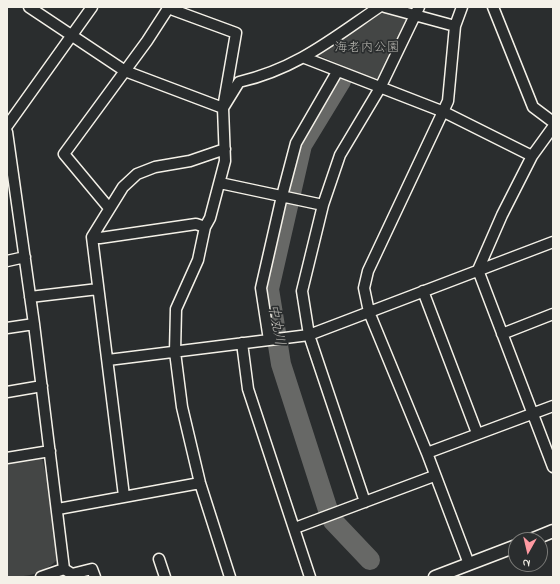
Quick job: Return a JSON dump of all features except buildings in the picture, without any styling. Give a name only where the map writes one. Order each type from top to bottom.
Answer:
[{"type":"street","points":[[29,7],[125,71],[222,108]]},
{"type":"street","points":[[7,126],[92,7]]},
{"type":"street","points":[[109,208],[64,154],[147,41],[168,7],[236,33],[222,108],[225,161],[210,218],[205,227],[198,260],[176,308],[175,352],[182,407],[200,483],[230,577]]},
{"type":"street","points":[[222,108],[239,82],[283,68],[305,58],[379,7]]},
{"type":"street","points":[[385,7],[418,11],[455,26]]},
{"type":"street","points":[[462,7],[455,26],[451,57],[450,85],[444,112],[368,271],[364,288],[369,312],[427,453],[434,476],[469,564]]},
{"type":"street","points":[[493,7],[533,107],[553,122]]},
{"type":"street","points":[[365,502],[309,335],[302,291],[323,205],[340,155],[380,88],[418,11]]},
{"type":"street","points":[[305,58],[337,72],[444,112],[532,156]]},
{"type":"street","points":[[275,339],[261,288],[282,196],[296,143],[337,72]]},
{"type":"street","points":[[553,127],[532,156],[502,215],[478,270],[553,467]]},
{"type":"street","points":[[7,132],[11,196],[25,258],[58,509],[64,568],[72,574],[92,569],[95,577]]},
{"type":"street","points":[[124,496],[92,237],[123,187],[137,174],[154,167],[190,161],[225,148]]},
{"type":"street","points":[[220,183],[323,205]]},
{"type":"street","points":[[92,237],[100,238],[196,224],[205,227]]},
{"type":"street","points":[[108,360],[309,335],[553,242]]},
{"type":"street","points":[[7,261],[25,258]]},
{"type":"street","points":[[30,298],[98,289]]},
{"type":"street","points":[[423,291],[477,433]]},
{"type":"street","points":[[502,334],[553,314]]},
{"type":"street","points":[[7,328],[34,324]]},
{"type":"street","points":[[242,344],[248,389],[310,577]]},
{"type":"street","points":[[7,392],[42,386]]},
{"type":"street","points":[[427,453],[477,433],[553,406]]},
{"type":"street","points":[[7,458],[50,451]]},
{"type":"street","points":[[295,528],[434,476]]},
{"type":"street","points":[[58,509],[200,483]]},
{"type":"street","points":[[436,577],[508,549]]},
{"type":"street","points":[[159,559],[165,577]]},
{"type":"street","points":[[41,577],[64,568]]},
{"type":"green space","name":"海老内公園","points":[[383,9],[412,18],[380,78],[373,79],[318,55]]},
{"type":"green space","points":[[33,455],[42,458],[53,507],[59,558],[48,568],[35,574],[7,577],[7,460]]},
{"type":"waterway","name":"中丸川","points":[[341,81],[302,145],[269,289],[281,364],[328,510],[333,521],[370,560]]}]
